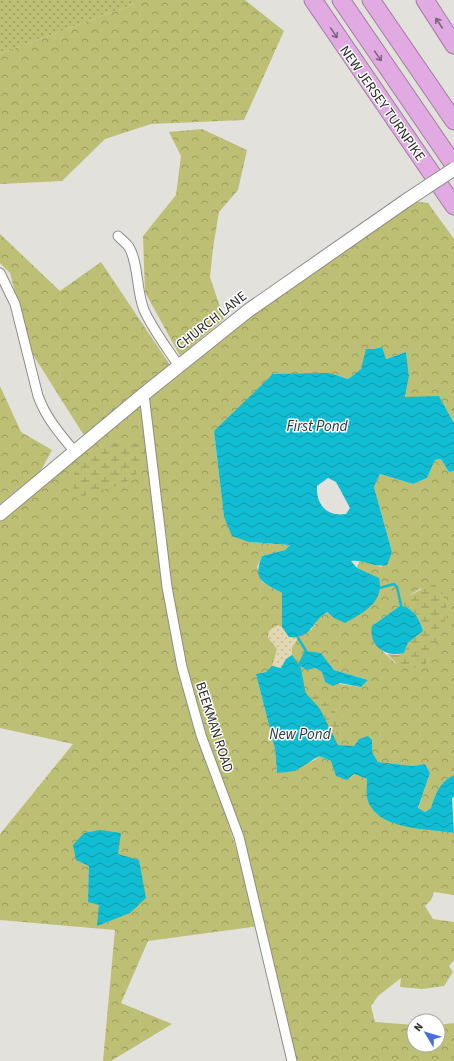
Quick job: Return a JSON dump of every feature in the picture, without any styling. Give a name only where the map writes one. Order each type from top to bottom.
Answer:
[{"type":"highway","name":"NEW JERSEY TURNPIKE","points":[[313,0],[454,206]]},
{"type":"highway","name":"NEW JERSEY TURNPIKE","points":[[340,0],[454,166]]},
{"type":"highway","points":[[372,0],[450,117]]},
{"type":"highway","points":[[384,0],[450,117]]},
{"type":"highway","points":[[425,0],[454,45]]},
{"type":"street","name":"CHURCH LANE","points":[[0,514],[144,394],[274,291],[454,169]]},
{"type":"street","points":[[118,236],[128,246],[133,258],[138,291],[145,311],[157,334],[179,366]]},
{"type":"street","points":[[0,273],[14,304],[38,396],[43,408],[51,423],[75,452]]},
{"type":"street","name":"BEEKMAN ROAD","points":[[144,394],[167,587],[182,667],[201,735],[239,836],[292,1061]]},
{"type":"green space","points":[[0,0],[135,0],[134,4],[0,54]]},
{"type":"green space","points":[[134,0],[245,0],[284,31],[244,120],[151,124],[105,139],[62,181],[0,184],[0,54],[134,4]]},
{"type":"green space","points":[[202,129],[247,150],[238,190],[219,212],[213,248],[210,277],[224,319],[180,356],[145,292],[143,236],[176,195],[181,156],[169,132]]},
{"type":"green space","points":[[407,200],[428,203],[454,239],[454,423],[439,396],[405,398],[409,376],[406,352],[385,359],[382,347],[374,349],[361,369],[348,379],[330,373],[214,431],[224,517],[249,542],[290,545],[285,550],[262,556],[257,567],[262,582],[282,593],[282,627],[311,630],[320,616],[327,612],[334,618],[360,560],[381,567],[392,552],[374,487],[380,474],[413,484],[427,478],[435,460],[441,459],[449,472],[454,471],[454,775],[445,781],[439,788],[431,808],[425,812],[418,809],[430,773],[425,764],[413,766],[378,762],[372,752],[372,740],[359,739],[354,747],[338,745],[304,691],[299,665],[256,674],[275,749],[277,773],[315,760],[319,756],[331,761],[347,780],[354,774],[367,779],[367,798],[433,829],[454,833],[454,895],[434,892],[431,900],[425,906],[433,919],[454,922],[454,960],[449,966],[453,972],[444,986],[422,989],[400,987],[401,978],[378,996],[371,1006],[375,1022],[406,1024],[406,1053],[446,1053],[446,1024],[454,1023],[454,1061],[292,1061],[260,926],[148,941],[121,1003],[172,1024],[111,1061],[103,1061],[115,930],[0,920],[0,834],[73,744],[0,728],[0,514],[144,394]],"holes":[[[421,588],[435,642],[425,666],[395,663],[375,644],[372,626],[401,605],[407,597]],[[321,653],[334,670],[368,680],[361,687],[325,682],[322,672],[315,668]],[[204,746],[239,837],[258,918]]]},
{"type":"green space","points":[[0,234],[60,291],[101,262],[170,365],[85,437],[30,350],[10,273],[0,263]]},
{"type":"green space","points":[[0,386],[21,432],[52,450],[40,472],[0,504]]},
{"type":"green space","points":[[146,445],[145,457],[141,467],[135,475],[118,485],[98,491],[87,492],[83,501],[77,499],[71,481],[85,458],[92,452],[110,446]]},
{"type":"green space","points":[[433,583],[442,592],[448,613],[425,666],[413,668],[404,667],[396,663],[387,654],[397,655],[404,653],[408,643],[423,631],[416,615],[410,609],[401,605],[401,594],[407,597]]},
{"type":"green space","points":[[304,691],[310,693],[330,706],[341,720],[335,735],[330,731],[320,709]]},
{"type":"sand","points":[[278,625],[282,627],[289,637],[298,638],[292,648],[292,655],[286,659],[281,668],[278,669],[272,666],[277,649],[268,638],[269,630]]},
{"type":"water","name":"First Pond","points":[[382,347],[386,359],[406,352],[409,376],[405,397],[439,396],[454,423],[454,471],[449,472],[441,459],[435,460],[427,478],[413,484],[380,474],[374,487],[392,552],[387,565],[382,566],[360,561],[351,561],[357,568],[379,578],[379,594],[376,600],[365,611],[345,623],[334,618],[327,612],[307,633],[297,637],[289,637],[282,627],[282,593],[261,580],[258,571],[262,556],[285,550],[290,545],[249,542],[232,536],[224,517],[214,431],[273,374],[330,373],[348,379],[361,369],[366,349]],"holes":[[[328,478],[336,482],[350,508],[346,514],[333,514],[324,508],[318,499],[317,486]]]},
{"type":"water","points":[[401,605],[410,609],[416,615],[423,631],[408,643],[404,653],[390,654],[384,652],[375,644],[371,633],[372,626]]},
{"type":"water","name":"New Pond","points":[[306,651],[321,653],[334,670],[368,680],[361,687],[340,683],[333,686],[325,682],[322,672],[315,668],[307,670],[299,665]]},
{"type":"water","name":"New Pond","points":[[292,655],[299,665],[304,691],[320,709],[338,745],[354,746],[359,739],[368,736],[372,740],[372,752],[378,762],[413,766],[425,764],[430,773],[418,808],[425,812],[431,808],[439,788],[445,781],[454,775],[454,797],[452,798],[454,833],[404,826],[381,817],[372,809],[367,798],[367,779],[354,774],[347,780],[336,776],[331,761],[319,756],[295,771],[277,773],[275,749],[256,674],[266,672],[272,666],[281,668],[286,659]]},
{"type":"water","points":[[100,830],[121,833],[118,854],[139,860],[146,898],[130,913],[97,926],[99,905],[88,902],[89,866],[76,860],[73,845],[84,833]]},
{"type":"waterway","points":[[379,588],[394,584],[397,587],[401,605]]},
{"type":"waterway","points":[[298,638],[306,651],[299,665],[304,691]]}]
